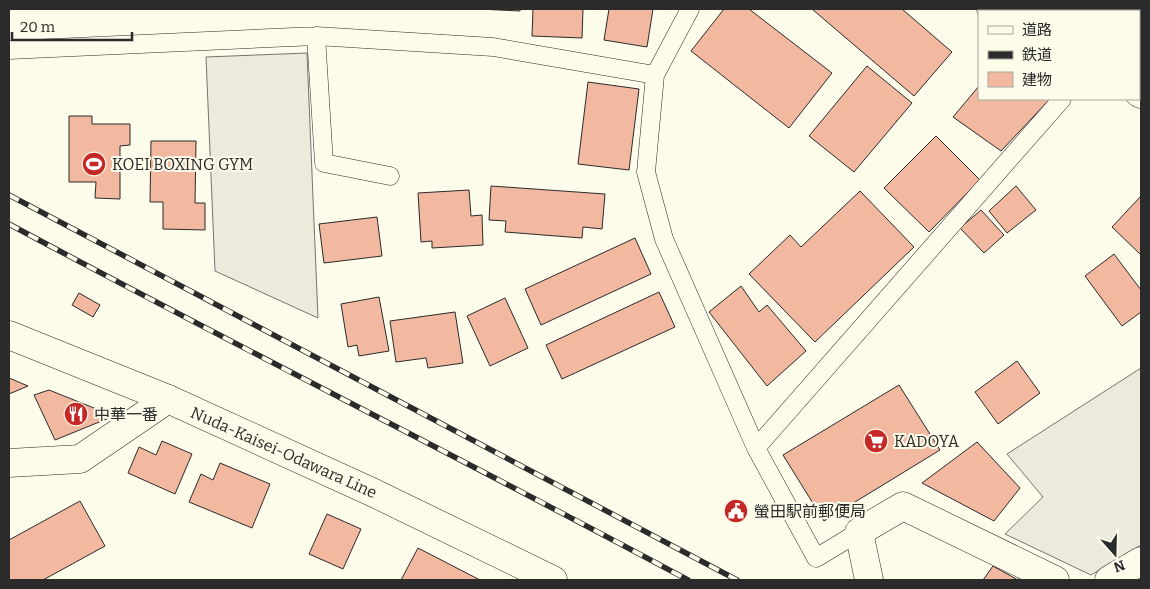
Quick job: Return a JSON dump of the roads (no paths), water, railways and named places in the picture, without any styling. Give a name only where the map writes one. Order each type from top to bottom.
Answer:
[{"type":"main road","name":"Nuda-Kaisei-Odawara Line","points":[[9,335],[168,399],[374,493],[553,580]]},
{"type":"main road","points":[[9,463],[80,459],[168,399]]},
{"type":"main road","points":[[869,580],[859,532],[903,506],[1055,580]]},
{"type":"main road","points":[[1109,580],[1141,561]]},
{"type":"lane","points":[[690,9],[655,75],[646,172],[664,239],[756,448],[816,558],[859,532]]},
{"type":"lane","points":[[9,50],[316,36],[493,48],[655,75]]},
{"type":"lane","points":[[316,36],[324,163],[390,176]]},
{"type":"lane","points":[[756,448],[1061,100]]},
{"type":"railway","points":[[9,195],[737,580]]},
{"type":"railway","points":[[9,224],[688,580]]},
{"type":"place","name":"KOEI BOXING GYM","points":[[94,164]]},
{"type":"place","name":"中華一番","points":[[76,414]]},
{"type":"place","name":"KADOYA","points":[[876,441]]},
{"type":"place","name":"螢田駅前郵便局","points":[[736,511]]}]
